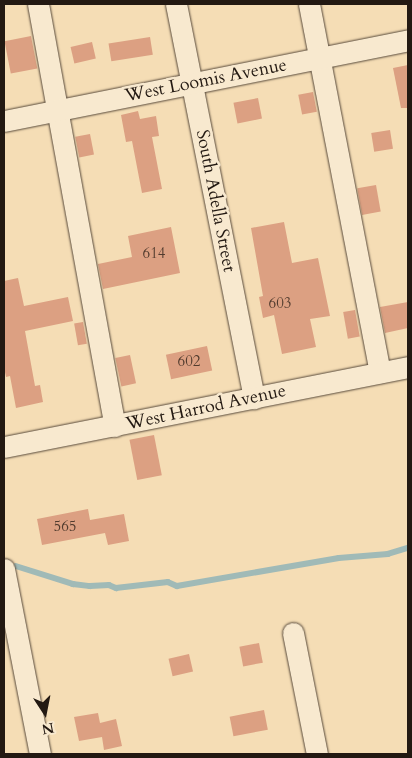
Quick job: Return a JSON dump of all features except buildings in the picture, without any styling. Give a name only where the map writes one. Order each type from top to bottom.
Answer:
[{"type":"street","points":[[38,4],[115,426]]},
{"type":"street","name":"South Adella Street","points":[[176,4],[254,398]]},
{"type":"street","points":[[308,4],[380,372]]},
{"type":"street","name":"West Loomis Avenue","points":[[4,121],[408,40]]},
{"type":"street","name":"West Harrod Avenue","points":[[4,447],[408,366]]},
{"type":"street","points":[[4,570],[40,754]]},
{"type":"street","points":[[294,633],[317,754]]},
{"type":"waterway","points":[[16,566],[73,584],[90,586],[109,585],[116,588],[168,582],[177,586],[339,558],[388,554],[408,548]]}]
